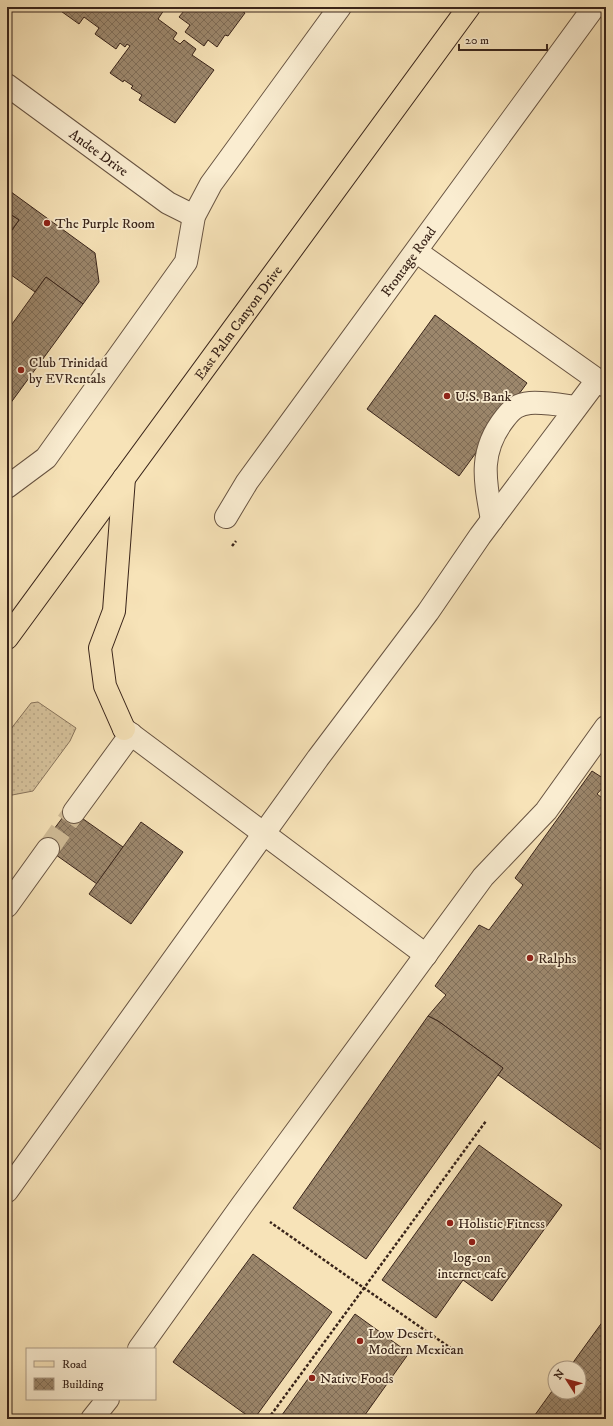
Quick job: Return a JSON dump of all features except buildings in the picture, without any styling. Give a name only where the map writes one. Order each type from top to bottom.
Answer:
[{"type":"main road","name":"East Palm Canyon Drive","points":[[7,638],[469,7]]},
{"type":"main road","points":[[124,478],[114,611],[100,648],[106,686],[128,731]]},
{"type":"street","points":[[7,487],[46,458],[186,262],[194,216],[211,184],[340,7]]},
{"type":"street","name":"Frontage Road","points":[[226,517],[252,475],[417,252],[594,7]]},
{"type":"street","name":"Andee Drive","points":[[7,85],[168,203],[194,216]]},
{"type":"street","points":[[7,1192],[264,834],[428,612],[492,520],[576,407],[602,383],[417,252]]},
{"type":"street","points":[[492,520],[484,479],[487,451],[495,431],[514,407],[530,403],[576,407]]},
{"type":"street","points":[[140,1348],[232,1218],[483,878],[546,811],[606,728]]},
{"type":"street","points":[[74,812],[128,731],[426,956]]},
{"type":"street","points":[[7,906],[48,849]]},
{"type":"street","points":[[92,1419],[107,1400]]},
{"type":"path","points":[[268,1419],[486,1121]]},
{"type":"path","points":[[270,1222],[452,1349]]},
{"type":"shaded area","points":[[38,702],[76,728],[70,741],[33,791],[7,796],[7,734],[31,703]]},
{"type":"tunnel","points":[[48,849],[74,812]]},
{"type":"place","name":"The Purple Room","points":[[47,223]]},
{"type":"place","name":"Club Trinidad by EVRentals","points":[[21,370]]},
{"type":"place","name":"U.S. Bank","points":[[447,396]]},
{"type":"place","name":"Ralphs","points":[[530,958]]},
{"type":"place","name":"Holistic Fitness","points":[[450,1223]]},
{"type":"place","name":"log-on internet cafe","points":[[472,1242]]},
{"type":"place","name":"Low Desert Modern Mexican","points":[[360,1341]]},
{"type":"place","name":"Native Foods","points":[[312,1378]]}]
